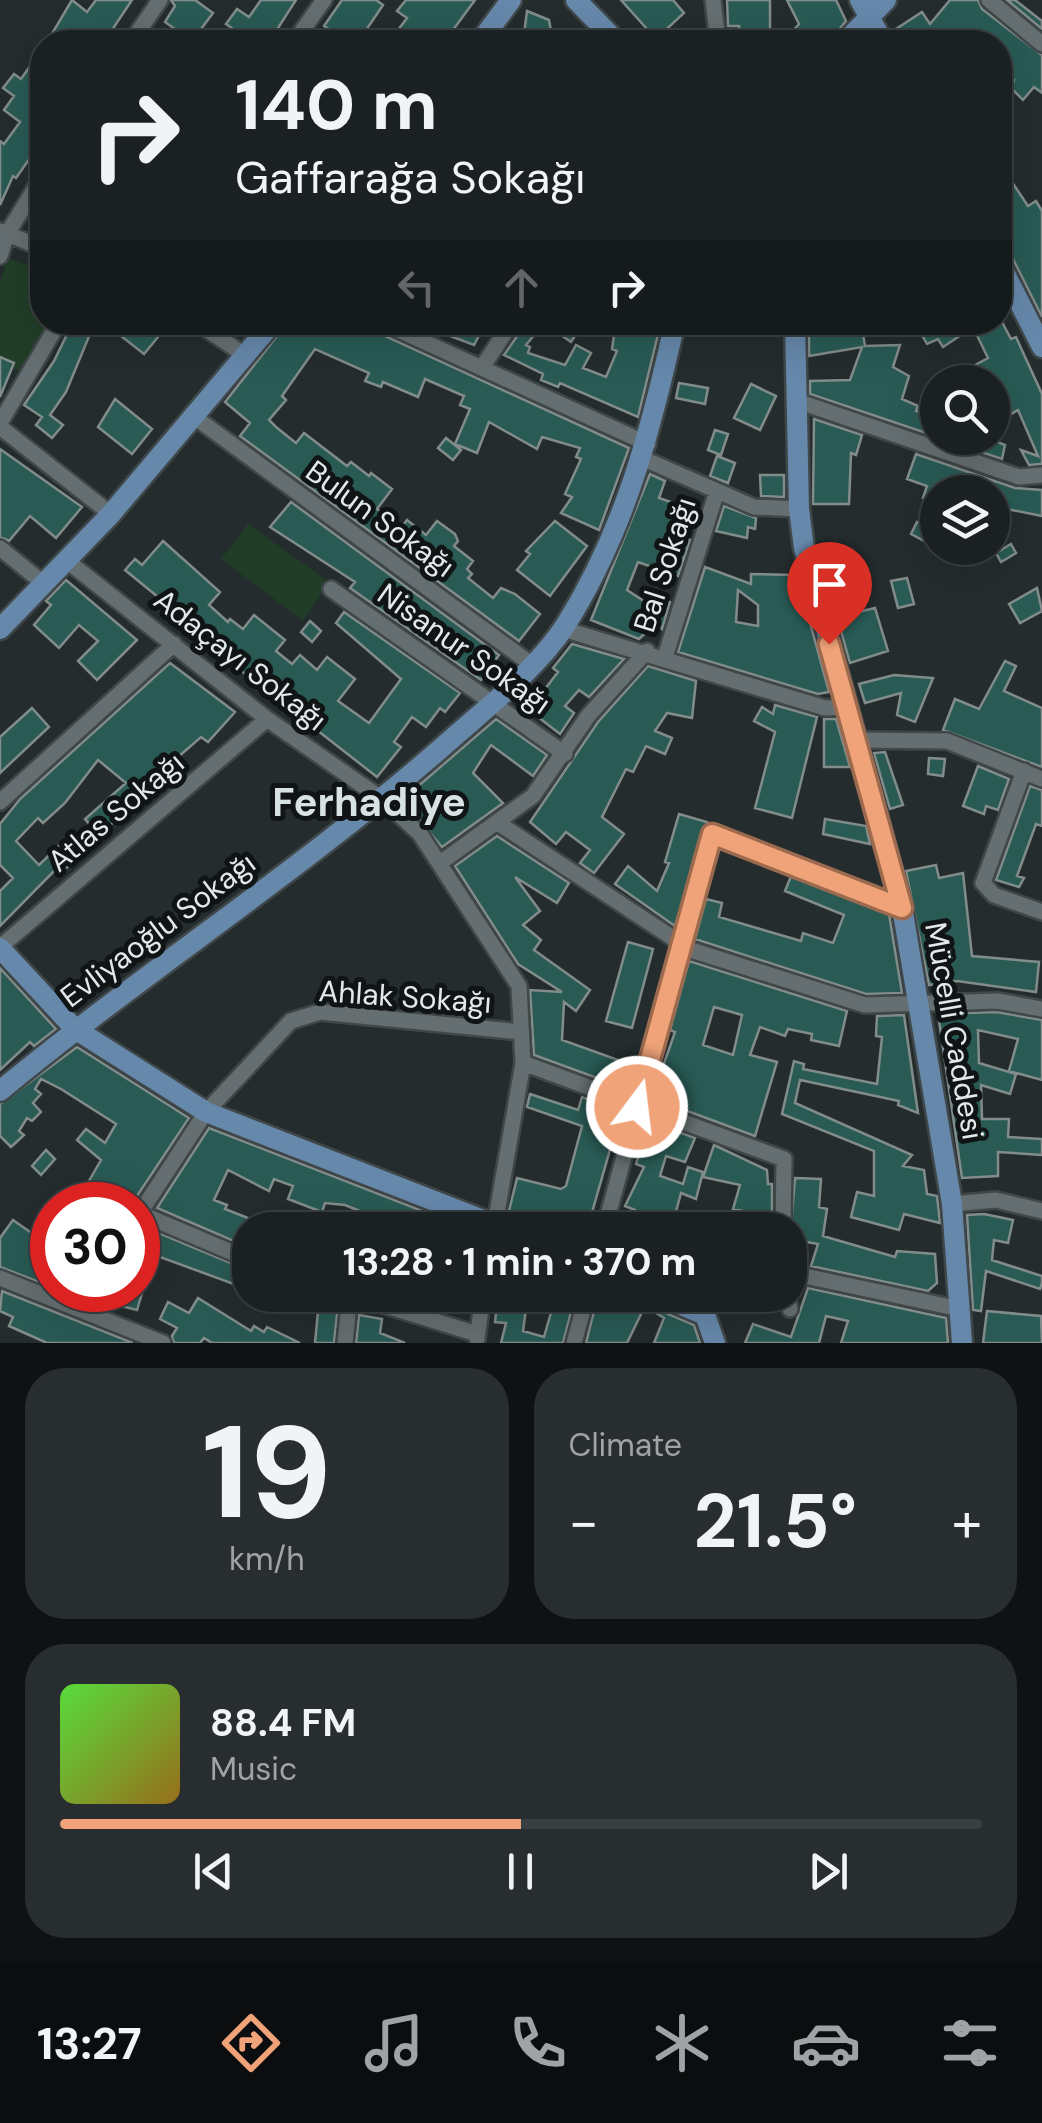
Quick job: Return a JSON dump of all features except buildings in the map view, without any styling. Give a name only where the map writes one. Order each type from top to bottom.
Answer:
[{"type":"main road","points":[[489,30],[511,0]]},
{"type":"main road","points":[[576,0],[605,30]]},
{"type":"main road","points":[[852,30],[864,8],[886,0]]},
{"type":"main road","points":[[864,8],[876,30]]},
{"type":"main road","points":[[1012,288],[1042,347]]},
{"type":"main road","points":[[0,630],[111,514],[263,335]]},
{"type":"main road","name":"Evliyaoğlu Sokağı","points":[[0,1091],[75,1029],[382,800],[492,703],[563,629],[611,544],[646,451],[672,335]]},
{"type":"main road","name":"Mücelli Caddesi","points":[[795,335],[799,509],[804,548],[902,908],[952,1204],[962,1343]]},
{"type":"main road","points":[[0,948],[75,1029],[206,1112],[459,1212]]},
{"type":"main road","points":[[698,1312],[705,1315],[715,1343]]},
{"type":"street","points":[[139,30],[160,0]]},
{"type":"street","points":[[303,30],[324,0]]},
{"type":"street","points":[[713,0],[717,30]]},
{"type":"street","points":[[989,0],[1042,44]]},
{"type":"street","points":[[0,256],[3,232],[30,194]]},
{"type":"street","points":[[3,232],[30,243]]},
{"type":"street","points":[[52,335],[0,425],[111,514]]},
{"type":"street","points":[[215,335],[246,356]]},
{"type":"street","points":[[411,335],[483,366],[717,491],[754,507],[799,509]]},
{"type":"street","points":[[483,366],[503,335]]},
{"type":"street","points":[[798,401],[1018,477],[1042,476]]},
{"type":"street","name":"Bulun Sokağı","points":[[196,418],[531,664]]},
{"type":"street","name":"Bal Sokağı","points":[[665,656],[717,491]]},
{"type":"street","points":[[0,548],[43,583]]},
{"type":"street","name":"Adaçayı Sokağı","points":[[66,560],[267,719],[382,800],[420,834],[440,863],[519,986],[523,1063],[501,1212]]},
{"type":"street","name":"Nisanur Sokağı","points":[[331,590],[565,754]]},
{"type":"street","points":[[563,629],[665,656],[824,708],[846,707]]},
{"type":"street","points":[[0,802],[174,644]]},
{"type":"street","points":[[440,863],[532,796],[588,716],[648,651]]},
{"type":"street","name":"Atlas Sokağı","points":[[0,948],[267,719]]},
{"type":"street","points":[[854,740],[947,741],[1042,778]]},
{"type":"street","points":[[1024,771],[982,883],[994,896],[1042,912]]},
{"type":"street","points":[[498,823],[681,944],[865,1005],[998,1001],[1042,1009]]},
{"type":"street","points":[[609,1212],[712,834],[902,908]]},
{"type":"street","name":"Ahlak Sokağı","points":[[159,1182],[206,1112],[291,1021],[320,1012],[521,1032]]},
{"type":"street","points":[[523,1063],[784,1159],[783,1212]]},
{"type":"street","points":[[952,1204],[996,1200],[1042,1211]]},
{"type":"street","points":[[160,1223],[232,1253]]},
{"type":"street","points":[[0,1278],[30,1289]]},
{"type":"street","points":[[807,1278],[960,1309]]},
{"type":"street","points":[[90,1312],[163,1343]]},
{"type":"street","points":[[345,1343],[348,1312]]},
{"type":"street","points":[[400,1312],[477,1338],[481,1312]]},
{"type":"street","points":[[574,1343],[582,1312]]},
{"type":"green space","points":[[8,258],[30,266],[30,335],[43,335],[25,372],[0,365],[0,282]]},
{"type":"green space","points":[[248,524],[329,582],[303,621],[221,559]]},
{"type":"district","name":"Ferhadiye","points":[[369,802]]},
{"type":"route","points":[[637,1107],[712,834],[902,908],[829,644]]}]
